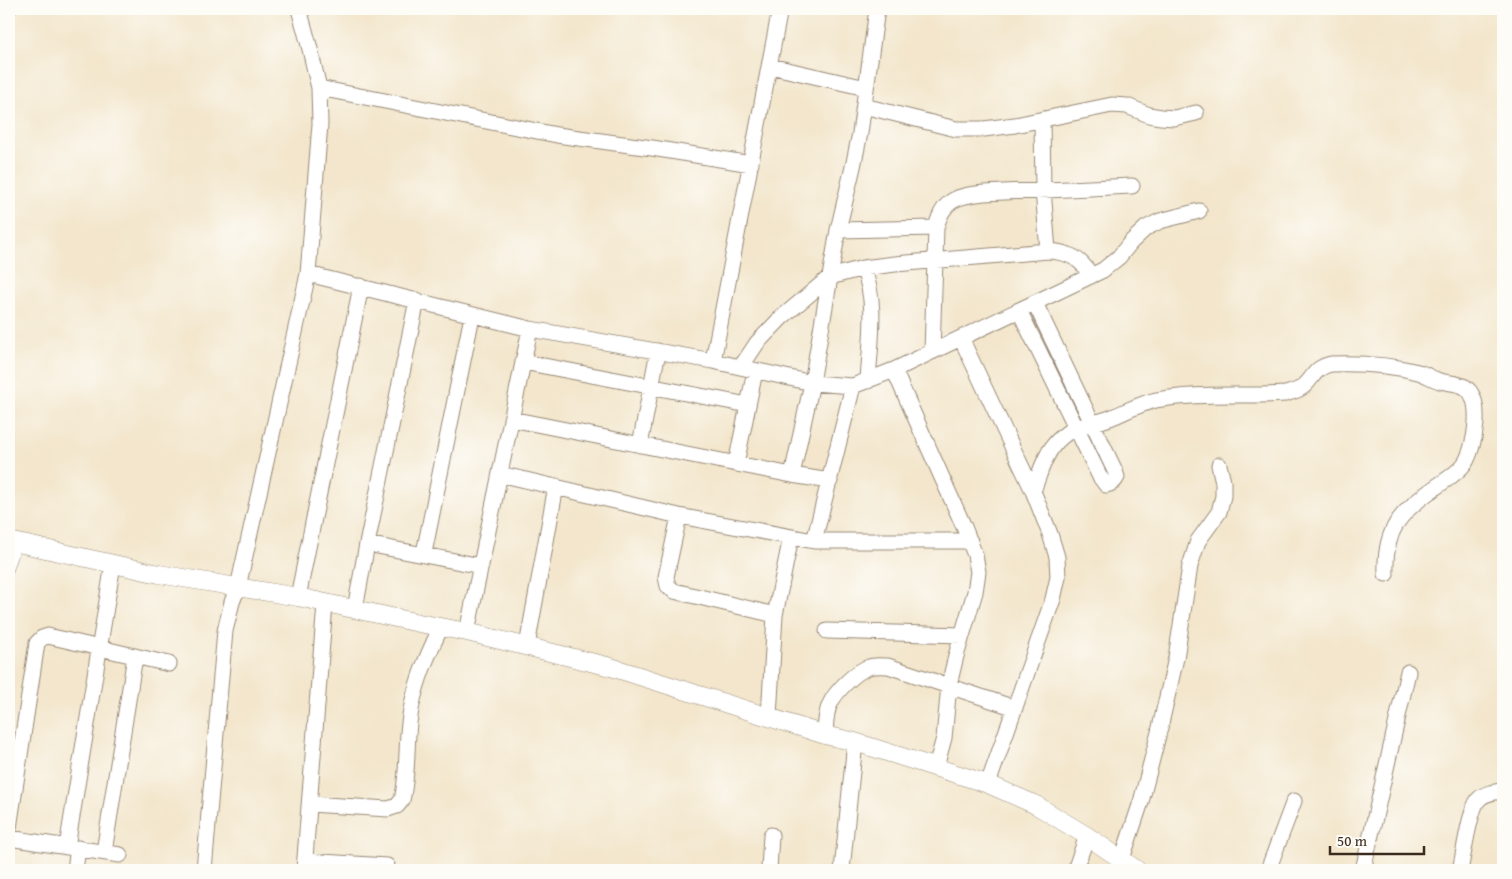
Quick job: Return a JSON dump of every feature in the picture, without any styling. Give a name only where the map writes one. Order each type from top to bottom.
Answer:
[{"type":"street","points":[[204,870],[225,631],[232,602],[238,587],[308,274],[320,124],[319,88],[299,9]]},
{"type":"street","points":[[713,361],[780,9]]},
{"type":"street","points":[[792,476],[812,383],[838,230],[853,167],[878,9]]},
{"type":"street","points":[[770,66],[866,88]]},
{"type":"street","points":[[319,88],[557,135],[751,164]]},
{"type":"street","points":[[864,106],[956,129],[984,129],[1042,120],[1112,105],[1127,106],[1161,118],[1174,118],[1196,113]]},
{"type":"street","points":[[1042,120],[1043,190],[1048,251]]},
{"type":"street","points":[[932,352],[936,228],[940,214],[948,203],[962,196],[984,193],[1132,186]]},
{"type":"street","points":[[308,274],[530,329],[713,361],[812,383],[853,386],[894,370],[1103,270],[1119,257],[1146,228],[1160,222],[1200,211]]},
{"type":"street","points":[[838,230],[936,228]]},
{"type":"street","points":[[736,464],[748,405],[748,369],[757,343],[781,318],[830,276],[863,268],[1048,251],[1061,252],[1077,258],[1086,266],[1091,276]]},
{"type":"street","points":[[863,268],[869,282],[872,298],[868,381]]},
{"type":"street","points":[[298,597],[361,286]]},
{"type":"street","points":[[355,609],[418,300]]},
{"type":"street","points":[[1020,310],[1103,482],[1106,485],[1110,484],[1116,481],[1118,477],[1035,303]]},
{"type":"street","points":[[424,553],[472,316]]},
{"type":"street","points":[[467,632],[530,329]]},
{"type":"street","points":[[962,338],[1033,491],[1057,557],[1058,577],[1053,599],[988,784]]},
{"type":"street","points":[[640,445],[658,351]]},
{"type":"street","points":[[523,362],[748,405]]},
{"type":"street","points":[[1033,491],[1044,461],[1053,447],[1076,427],[1111,418],[1135,406],[1155,400],[1197,396],[1285,394],[1296,391],[1304,386],[1315,371],[1331,364],[1402,368],[1422,372],[1438,380],[1466,388],[1476,406],[1477,417],[1470,454],[1464,464],[1450,478],[1417,501],[1398,520],[1389,539],[1385,554],[1386,574]]},
{"type":"street","points":[[894,370],[976,555],[978,572],[975,592],[949,685],[944,738],[936,767]]},
{"type":"street","points":[[814,541],[853,386]]},
{"type":"street","points":[[511,419],[792,476],[830,481]]},
{"type":"street","points":[[1122,859],[1141,802],[1160,732],[1176,658],[1190,566],[1198,541],[1219,512],[1223,496],[1223,482],[1219,464]]},
{"type":"street","points":[[500,474],[679,516],[814,541],[970,541]]},
{"type":"street","points":[[527,646],[556,486]]},
{"type":"street","points":[[679,516],[666,577],[668,586],[674,591],[775,615]]},
{"type":"street","points":[[769,716],[775,615],[791,537]]},
{"type":"street","points":[[13,542],[159,574],[298,597],[467,632],[611,666],[825,735],[855,742],[988,784],[1036,805],[1087,836],[1137,870]]},
{"type":"street","points":[[367,544],[424,553],[481,566]]},
{"type":"street","points":[[75,870],[72,848],[98,648],[112,564]]},
{"type":"street","points":[[325,604],[304,865],[387,866]]},
{"type":"street","points":[[310,804],[388,809],[397,806],[402,800],[413,697],[425,661],[442,627]]},
{"type":"street","points":[[827,631],[962,635]]},
{"type":"street","points":[[9,828],[37,643],[42,638],[48,636],[170,664]]},
{"type":"street","points":[[104,852],[134,656]]},
{"type":"street","points":[[825,735],[826,715],[835,694],[857,673],[876,666],[888,666],[1015,708]]},
{"type":"street","points":[[1364,870],[1408,672]]},
{"type":"street","points":[[842,870],[855,742]]},
{"type":"street","points":[[1460,870],[1472,812],[1478,800],[1490,792],[1503,791]]},
{"type":"street","points":[[1268,870],[1294,801]]},
{"type":"street","points":[[768,870],[771,834]]},
{"type":"street","points":[[1075,870],[1087,836]]},
{"type":"street","points":[[9,838],[120,854]]},
{"type":"lane","points":[[9,570],[13,542]]},
{"type":"railway","points":[[9,13],[19,9]]}]
